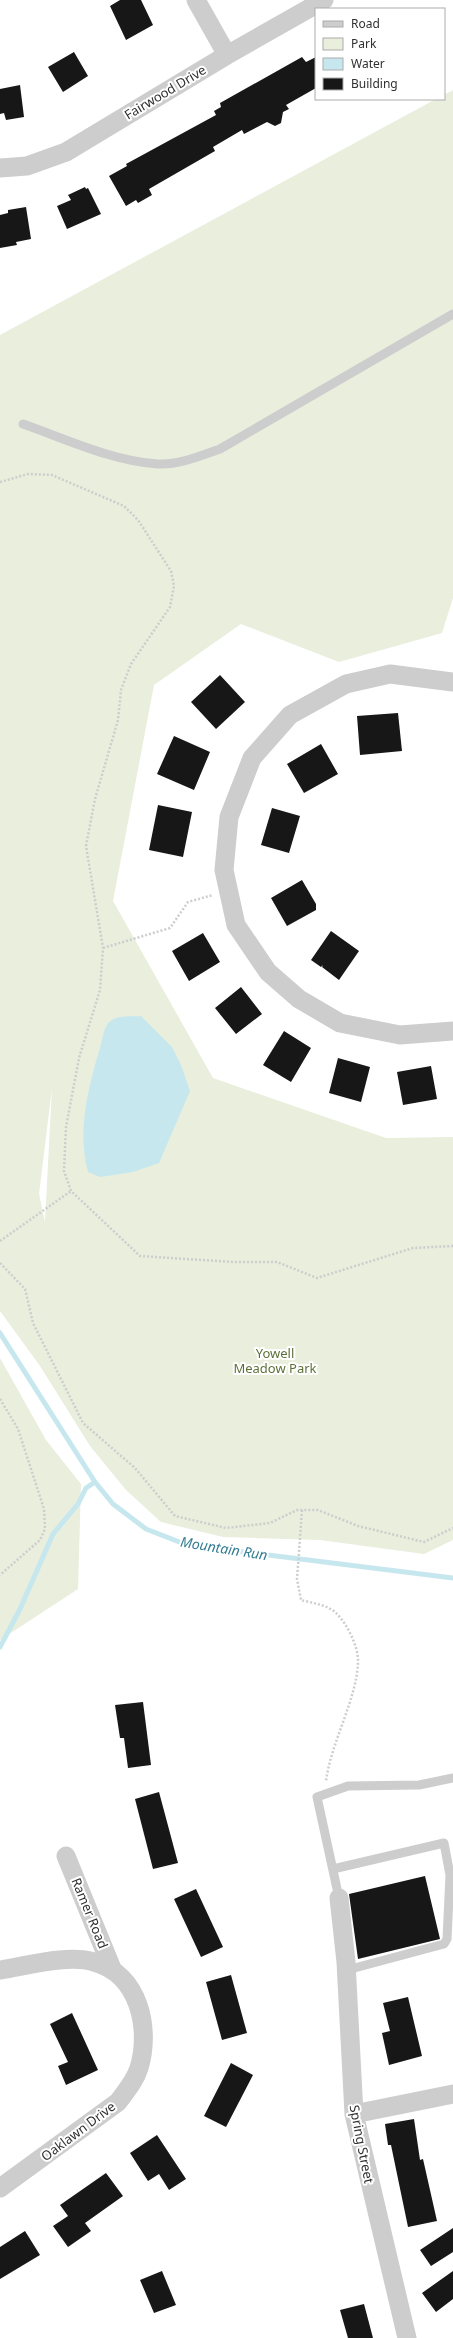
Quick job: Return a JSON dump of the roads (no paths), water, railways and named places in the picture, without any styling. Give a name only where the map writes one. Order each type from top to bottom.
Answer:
[{"type":"street","points":[[196,0],[227,54]]},
{"type":"street","name":"Fairwood Drive","points":[[0,168],[27,166],[66,152],[227,54],[324,0]]},
{"type":"street","points":[[453,682],[390,674],[346,684],[290,715],[252,758],[229,817],[224,870],[236,925],[268,972],[299,999],[340,1023],[400,1036],[453,1031]]},
{"type":"street","name":"Ramer Road","points":[[66,1856],[113,1970]]},
{"type":"street","name":"Spring Street","points":[[339,1898],[347,1970],[354,2114],[408,2338]]},
{"type":"street","name":"Oaklawn Drive","points":[[0,1970],[77,1959],[93,1961],[113,1970],[126,1982],[136,1997],[144,2030],[143,2050],[138,2069],[130,2086],[118,2102],[0,2188]]},
{"type":"street","points":[[354,2114],[453,2094]]},
{"type":"lane","points":[[23,424],[125,459],[158,464],[197,458],[220,449],[453,314]]},
{"type":"lane","points":[[339,1898],[317,1797],[348,1786],[419,1785],[453,1778]]},
{"type":"lane","points":[[333,1869],[444,1842],[450,1875],[448,1939],[444,1944],[347,1970]]},
{"type":"water","points":[[127,1016],[141,1016],[172,1047],[181,1065],[190,1091],[159,1163],[133,1172],[100,1177],[88,1172],[85,1157],[85,1110],[92,1078],[104,1033],[110,1021]]},
{"type":"waterway","name":"Mountain Run","points":[[0,1333],[95,1482],[113,1504],[146,1529],[187,1545],[453,1578]]},
{"type":"waterway","points":[[0,1647],[20,1609],[53,1534],[78,1504],[86,1488],[95,1482]]},
{"type":"park label","name":"Yowell Meadow Park","points":[[275,1360]]}]
